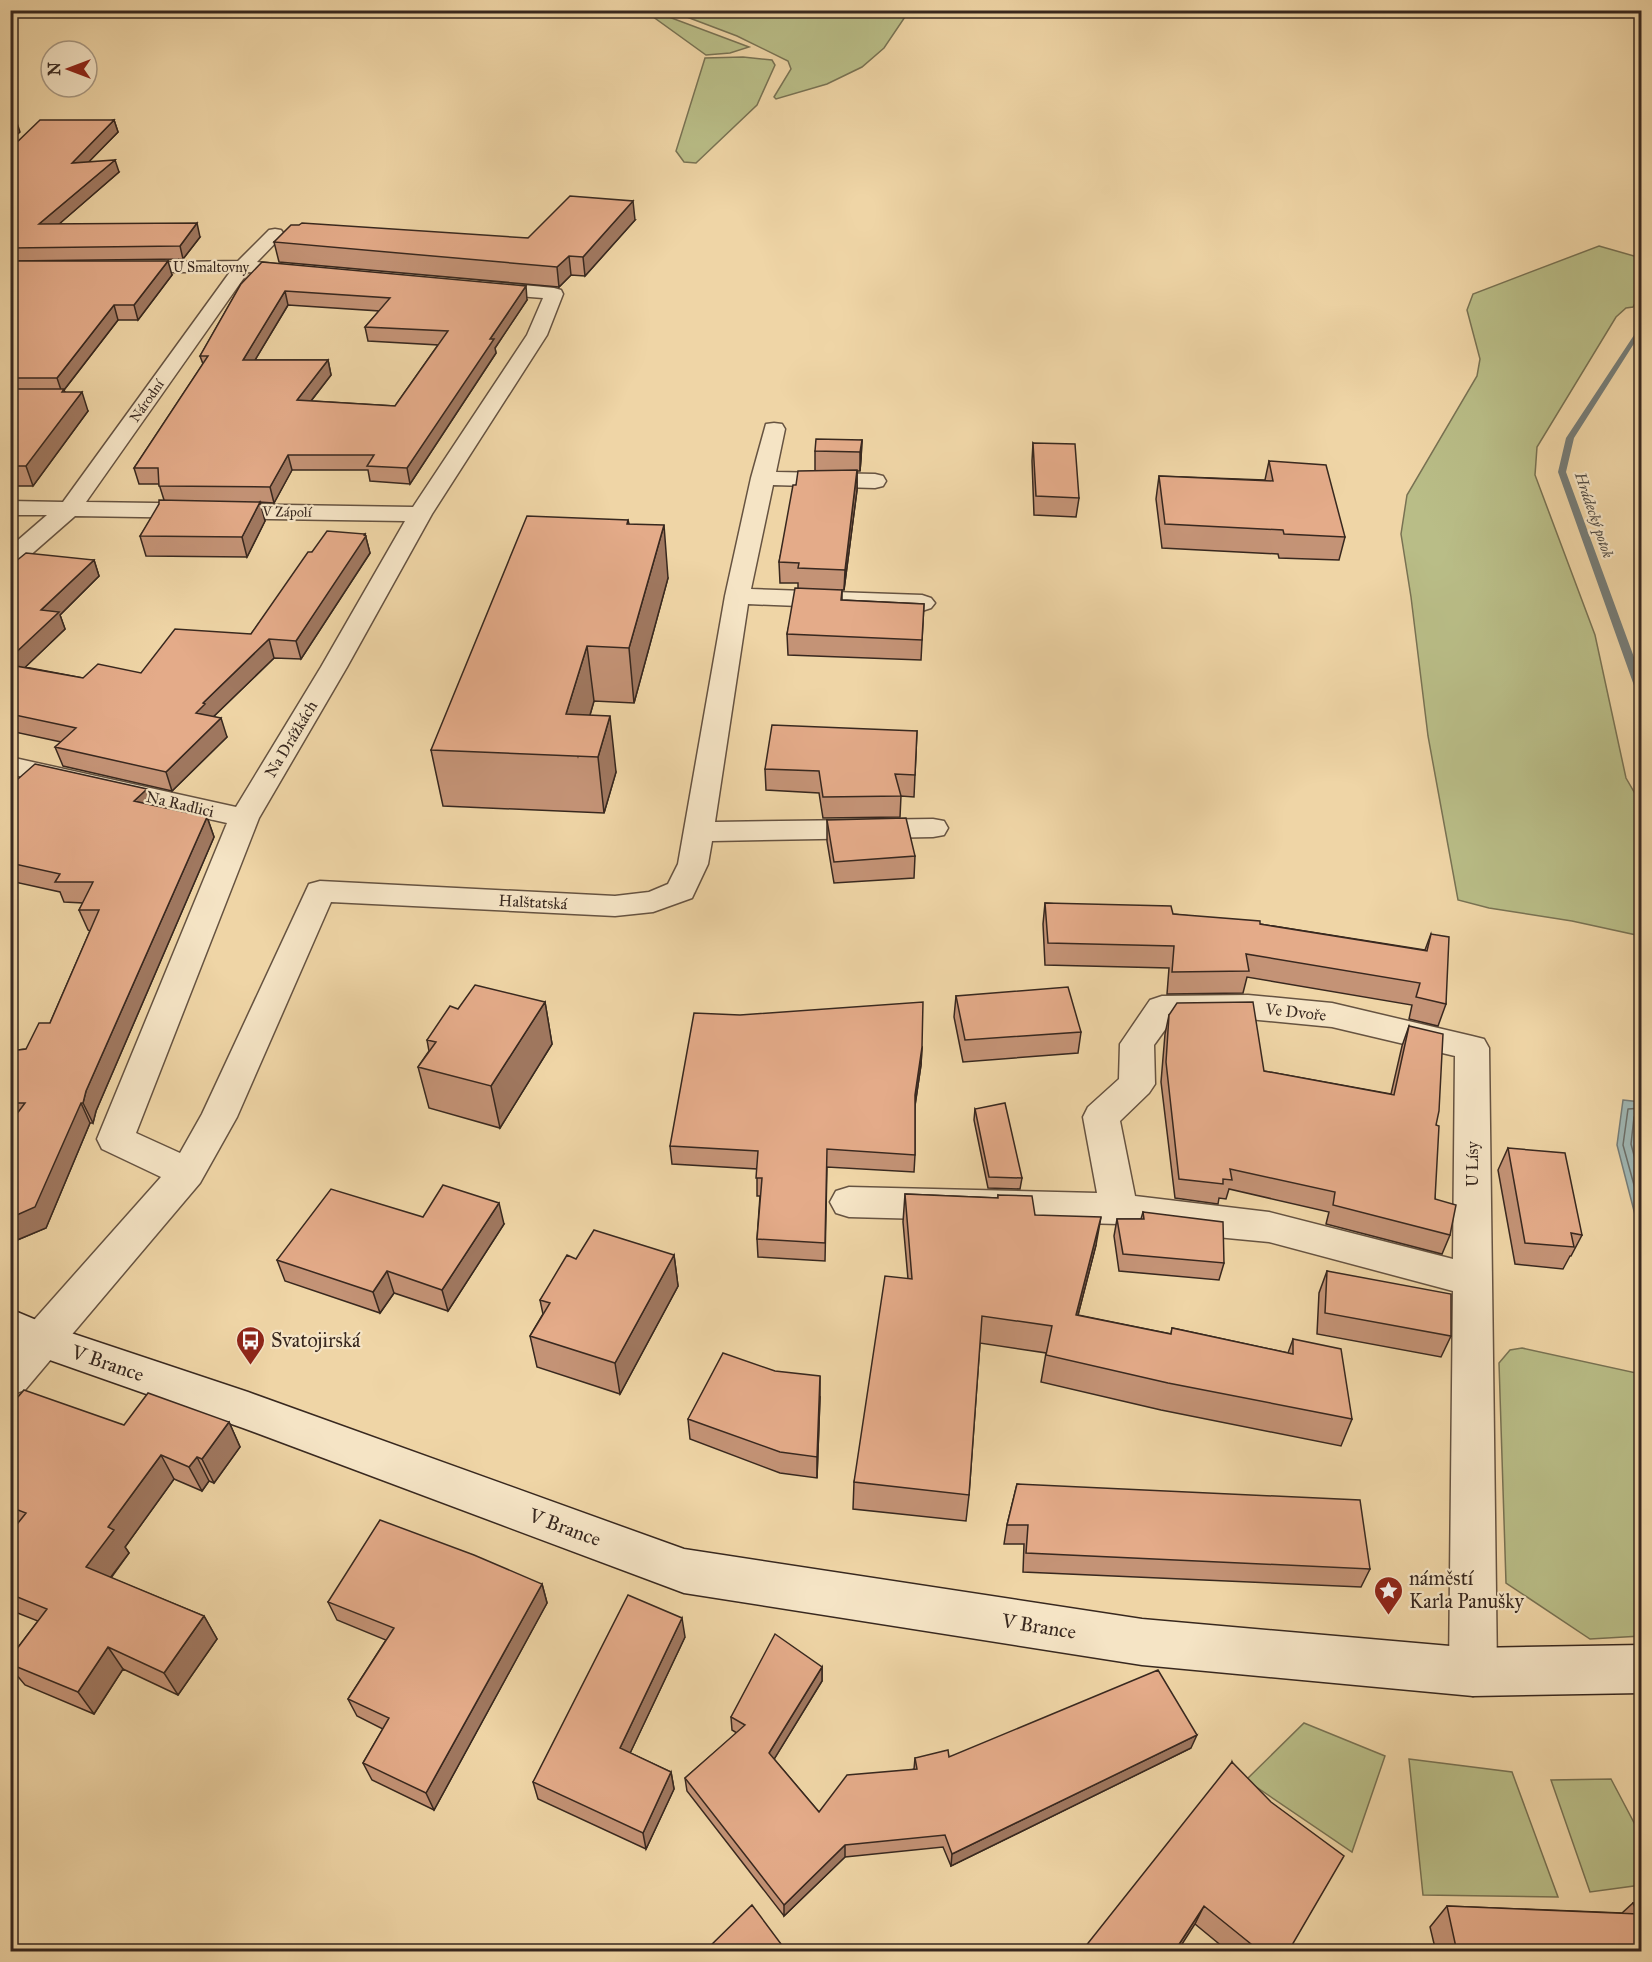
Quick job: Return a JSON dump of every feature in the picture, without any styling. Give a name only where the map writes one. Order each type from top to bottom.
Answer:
[{"type":"street","name":"Národní","points":[[10,560],[70,508],[243,266],[274,234]]},
{"type":"street","name":"U Smaltovny","points":[[103,267],[243,266],[323,273]]},
{"type":"street","name":"Na Drážkách","points":[[187,1173],[115,1139],[244,818],[334,667],[420,514],[537,335],[554,294],[462,286]]},
{"type":"street","name":"Halštatská","points":[[187,1173],[219,1117],[320,891],[615,906],[653,902],[681,891],[693,864],[737,596],[774,429]]},
{"type":"street","points":[[762,478],[875,481]]},
{"type":"street","name":"V Zápolí","points":[[10,508],[420,514]]},
{"type":"street","points":[[737,596],[922,603]]},
{"type":"street","name":"Na Radlici","points":[[10,765],[244,818]]},
{"type":"street","points":[[699,832],[933,828]]},
{"type":"street","name":"Ve Dvoře","points":[[1119,1209],[1101,1117],[1137,1084],[1137,1044],[1162,1008],[1248,1007],[1332,1015],[1472,1048]]},
{"type":"street","name":"U Lísy","points":[[1472,1048],[1472,1280]]},
{"type":"street","points":[[10,1377],[26,1333],[187,1173]]},
{"type":"street","points":[[849,1202],[1119,1209],[1185,1219],[1269,1227],[1472,1280],[1474,1325],[1473,1672],[1641,1669]]},
{"type":"street","name":"V Brance","points":[[26,1333],[248,1411],[684,1571],[1142,1642],[1473,1672]]},
{"type":"green space","points":[[645,11],[653,11],[749,47],[730,53],[706,55]]},
{"type":"green space","points":[[671,11],[909,11],[884,48],[862,67],[827,84],[776,99],[774,97],[791,69],[788,61],[737,36]]},
{"type":"green space","points":[[743,57],[772,60],[775,65],[757,105],[696,163],[684,162],[676,151],[705,58]]},
{"type":"green space","points":[[1599,246],[1641,258],[1641,292],[1633,307],[1626,308],[1616,317],[1537,447],[1535,475],[1595,635],[1626,778],[1641,804],[1641,936],[1572,921],[1489,908],[1458,900],[1428,736],[1401,534],[1407,495],[1477,376],[1480,359],[1467,310],[1473,294]]},
{"type":"green space","points":[[1522,1348],[1641,1374],[1641,1636],[1590,1639],[1506,1583],[1499,1363],[1510,1350]]},
{"type":"green space","points":[[1304,1723],[1385,1756],[1352,1852],[1246,1780]]},
{"type":"green space","points":[[1409,1759],[1512,1772],[1558,1897],[1423,1895]]},
{"type":"green space","points":[[1611,1779],[1641,1836],[1641,1885],[1590,1892],[1551,1780]]},
{"type":"water","points":[[1623,1100],[1641,1102],[1641,1238],[1617,1145]]},
{"type":"building","points":[[40,120],[114,120],[72,163],[115,160],[39,224],[197,223],[180,246],[10,248],[10,146],[14,145]]},
{"type":"building","points":[[570,196],[633,201],[583,257],[569,256],[557,267],[274,242],[291,225],[302,223],[528,238]]},
{"type":"building","points":[[10,261],[168,261],[134,305],[114,305],[57,378],[10,378]]},
{"type":"building","points":[[262,262],[526,286],[490,339],[494,339],[407,468],[367,466],[374,455],[288,455],[270,487],[159,486],[158,468],[134,468],[208,356],[200,356],[241,284]],"holes":[[[285,291],[390,298],[365,327],[448,331],[395,406],[297,400],[328,360],[243,360]]]},
{"type":"building","points":[[10,389],[64,389],[62,392],[82,392],[26,466],[10,466]]},
{"type":"building","points":[[816,439],[862,440],[860,452],[815,451]]},
{"type":"building","points":[[1033,443],[1075,444],[1079,498],[1036,496]]},
{"type":"building","points":[[1269,461],[1326,465],[1345,537],[1284,534],[1283,530],[1165,524],[1159,476],[1273,481]]},
{"type":"building","points":[[857,470],[845,570],[798,568],[799,563],[779,562],[793,485],[796,485],[798,471]]},
{"type":"building","points":[[159,500],[260,502],[242,537],[140,536],[159,504]]},
{"type":"building","points":[[527,516],[628,520],[627,524],[664,525],[629,648],[587,646],[566,714],[610,716],[598,757],[431,750]]},
{"type":"building","points":[[327,531],[365,534],[366,536],[296,641],[269,639],[203,703],[205,704],[196,713],[221,718],[166,772],[55,747],[76,728],[10,714],[10,665],[83,678],[98,664],[141,673],[175,629],[251,634],[308,552],[312,552]]},
{"type":"building","points":[[26,553],[94,560],[41,610],[59,612],[10,658],[10,566]]},
{"type":"building","points":[[795,588],[842,590],[841,600],[924,604],[922,640],[787,634]]},
{"type":"building","points":[[772,725],[917,731],[915,775],[895,774],[901,796],[823,797],[819,771],[765,769]]},
{"type":"building","points":[[35,764],[147,789],[134,801],[207,817],[86,1091],[83,1103],[81,1103],[35,1207],[10,1218],[10,1123],[25,1103],[10,1103],[10,1051],[26,1049],[39,1023],[50,1023],[99,910],[79,910],[93,882],[55,882],[60,874],[10,863],[10,840],[15,835],[10,834],[10,786]]},
{"type":"building","points":[[906,818],[915,856],[834,862],[827,820]]},
{"type":"building","points":[[1045,903],[1171,906],[1173,914],[1260,921],[1260,924],[1427,951],[1431,934],[1449,937],[1446,1004],[1416,997],[1420,983],[1246,954],[1249,971],[1172,972],[1174,946],[1048,943]]},
{"type":"building","points":[[475,985],[545,1002],[491,1086],[418,1067],[436,1042],[427,1040],[450,1006],[458,1009]]},
{"type":"building","points":[[1068,987],[1081,1032],[965,1040],[956,996]]},
{"type":"building","points":[[923,1002],[922,1047],[915,1095],[915,1155],[827,1149],[825,1243],[757,1239],[762,1178],[756,1178],[758,1151],[670,1146],[694,1013],[740,1015]]},
{"type":"building","points":[[1253,1002],[1264,1071],[1394,1095],[1409,1026],[1443,1034],[1439,1111],[1436,1125],[1439,1126],[1435,1199],[1456,1205],[1450,1235],[1333,1205],[1335,1192],[1230,1169],[1232,1180],[1223,1179],[1223,1184],[1179,1179],[1166,1062],[1169,1015],[1177,1003]]},
{"type":"building","points":[[1005,1103],[1022,1178],[989,1177],[975,1109]]},
{"type":"building","points":[[1508,1148],[1565,1153],[1582,1235],[1571,1233],[1574,1247],[1525,1243]]},
{"type":"building","points":[[443,1185],[499,1203],[442,1290],[387,1271],[373,1292],[277,1260],[331,1189],[423,1217]]},
{"type":"building","points":[[905,1194],[998,1198],[998,1195],[1032,1196],[1035,1215],[1101,1217],[1076,1315],[1171,1334],[1172,1328],[1293,1354],[1293,1339],[1341,1349],[1352,1419],[1168,1383],[1046,1355],[1052,1326],[982,1316],[969,1495],[854,1482],[885,1276],[912,1279]]},
{"type":"building","points":[[1143,1212],[1223,1222],[1224,1263],[1123,1254],[1117,1219],[1144,1219]]},
{"type":"building","points":[[594,1230],[674,1255],[615,1363],[530,1336],[550,1303],[540,1300],[567,1255],[576,1259]]},
{"type":"building","points":[[1327,1271],[1451,1294],[1451,1336],[1325,1313]]},
{"type":"building","points":[[723,1353],[775,1371],[820,1376],[817,1457],[780,1452],[688,1419]]},
{"type":"building","points":[[24,1390],[124,1425],[148,1393],[229,1422],[202,1459],[197,1457],[189,1467],[161,1455],[108,1527],[114,1530],[86,1567],[204,1616],[164,1673],[108,1647],[78,1692],[10,1664],[10,1658],[47,1609],[10,1594],[10,1533],[26,1513],[10,1507],[10,1406]]},
{"type":"building","points":[[1017,1484],[1360,1500],[1370,1569],[1026,1553],[1028,1525],[1007,1525]]},
{"type":"building","points":[[380,1520],[474,1555],[542,1584],[426,1793],[363,1763],[389,1718],[348,1699],[394,1628],[328,1602]]},
{"type":"building","points":[[628,1595],[682,1618],[620,1748],[671,1772],[643,1833],[533,1782]]},
{"type":"building","points":[[775,1634],[822,1667],[769,1753],[819,1812],[847,1775],[917,1769],[915,1758],[948,1750],[949,1757],[1158,1670],[1197,1735],[952,1854],[945,1835],[845,1845],[784,1905],[685,1778],[745,1725],[731,1717]]},
{"type":"building","points":[[1232,1762],[1271,1802],[1344,1856],[1288,1952],[1261,1952],[1204,1906],[1174,1952],[1081,1952]]},
{"type":"building","points":[[1641,1901],[1641,1952],[1457,1952],[1447,1906],[1638,1914],[1633,1903]]},
{"type":"building","points":[[752,1905],[787,1952],[704,1952]]},
{"type":"waterway","name":"Hrádecký potok","points":[[1642,325],[1570,438],[1562,472],[1642,694]]},
{"type":"place","name":"Svatojirská","points":[[250,1366]]},
{"type":"place","name":"náměstí Karla Panušky","points":[[1388,1616]]}]
